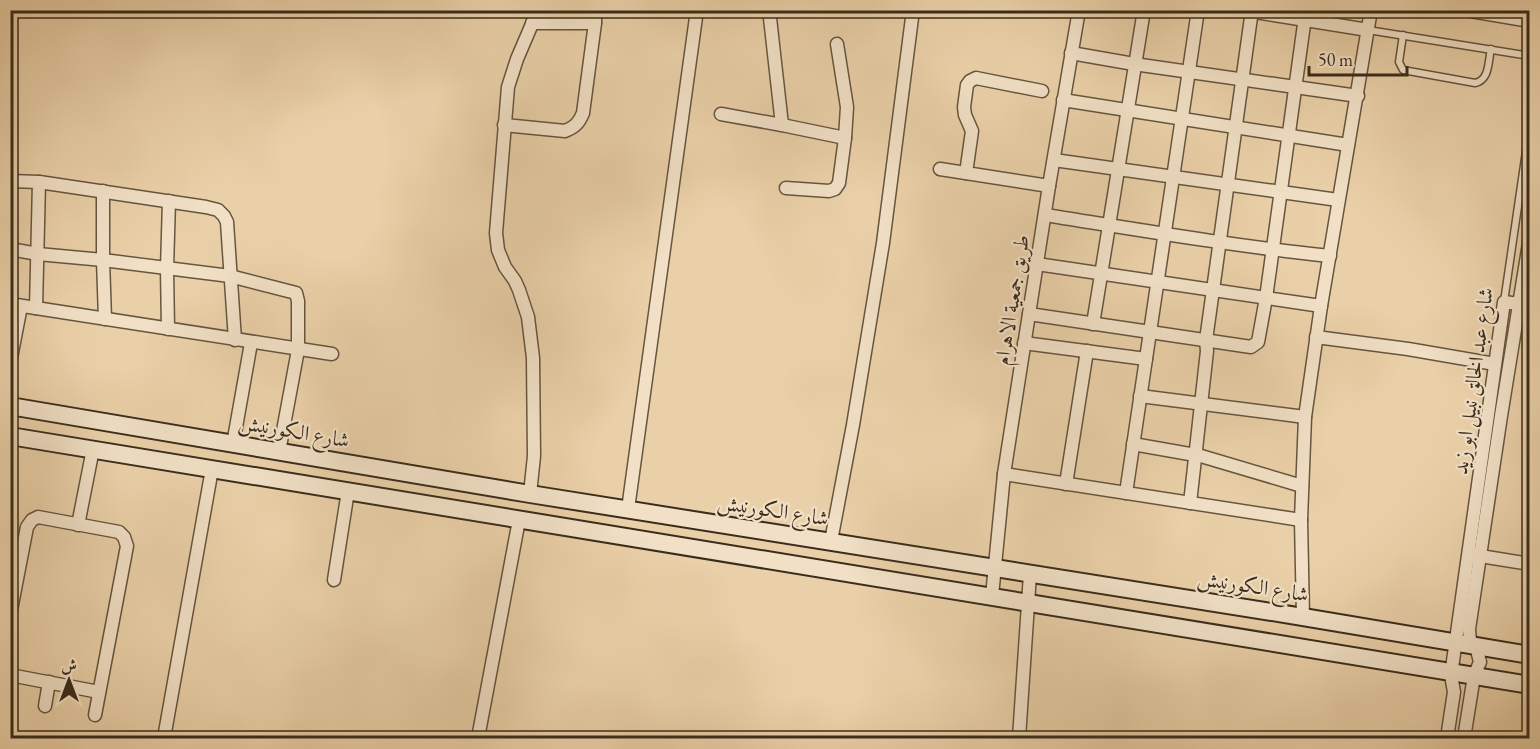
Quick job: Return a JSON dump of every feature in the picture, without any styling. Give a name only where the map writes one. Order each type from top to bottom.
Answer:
[{"type":"main road","name":"شارع الكورنيش","points":[[10,406],[530,495],[1530,655]]},
{"type":"main road","points":[[10,436],[1530,685]]},
{"type":"main road","points":[[487,514],[492,488]]},
{"type":"main road","points":[[519,520],[530,495]]},
{"type":"street","points":[[530,495],[534,456],[533,358],[523,299],[498,250],[496,233],[508,87],[537,10]]},
{"type":"street","points":[[628,509],[697,10]]},
{"type":"street","points":[[771,10],[782,125]]},
{"type":"street","points":[[831,542],[883,243],[914,10]]},
{"type":"street","name":"طريق جمعية الاهرام","points":[[992,596],[1004,474],[1079,10]]},
{"type":"street","points":[[1093,324],[1144,10]]},
{"type":"street","points":[[1126,493],[1198,10]]},
{"type":"street","points":[[1303,617],[1301,520],[1305,417],[1338,200],[1358,96],[1371,10]]},
{"type":"street","points":[[1465,10],[1530,21]]},
{"type":"street","points":[[1190,503],[1207,351],[1206,340],[1242,80],[1248,11],[1305,15],[1368,30]]},
{"type":"street","points":[[1029,314],[1251,347],[1255,345],[1259,338],[1266,298],[1305,15]]},
{"type":"street","points":[[504,125],[565,131],[575,127],[583,113],[595,17],[532,23]]},
{"type":"street","points":[[786,188],[829,191],[835,189],[839,183],[847,107],[837,44]]},
{"type":"street","points":[[1071,53],[1358,96]]},
{"type":"street","points":[[966,173],[972,131],[964,107],[967,85],[970,81],[976,78],[1042,91]]},
{"type":"street","points":[[1063,100],[1348,145]]},
{"type":"street","points":[[721,114],[845,138]]},
{"type":"street","points":[[1054,160],[1338,200]]},
{"type":"street","points":[[940,169],[1049,186]]},
{"type":"street","points":[[10,181],[39,182],[218,210],[227,222],[235,340]]},
{"type":"street","points":[[36,308],[39,182]]},
{"type":"street","points":[[103,191],[105,319]]},
{"type":"street","points":[[168,329],[169,201]]},
{"type":"street","points":[[1045,215],[1164,235],[1330,256]]},
{"type":"street","name":"شارع عبد الخالق نبيل ابو زيد","points":[[1474,555],[1523,300],[1530,237]]},
{"type":"street","points":[[10,249],[38,255],[103,260],[230,276],[296,293],[298,350],[279,452]]},
{"type":"street","points":[[1037,264],[1321,306]]},
{"type":"street","points":[[1504,302],[1523,300]]},
{"type":"street","name":"شارع عبد الخالق نبيل ابو زيد","points":[[1465,644],[1470,641],[1474,555],[1488,414],[1504,302]]},
{"type":"street","points":[[10,363],[16,305],[332,354]]},
{"type":"street","points":[[1316,337],[1408,349],[1495,364]]},
{"type":"street","points":[[232,444],[251,342]]},
{"type":"street","points":[[1024,343],[1146,359]]},
{"type":"street","points":[[1066,484],[1087,351]]},
{"type":"street","points":[[1140,396],[1305,417]]},
{"type":"street","points":[[1488,414],[1501,416]]},
{"type":"street","points":[[1133,444],[1196,455],[1302,486]]},
{"type":"street","points":[[78,525],[93,449]]},
{"type":"street","points":[[164,738],[212,469]]},
{"type":"street","points":[[1004,474],[1301,520]]},
{"type":"street","points":[[334,580],[348,491]]},
{"type":"street","points":[[10,615],[29,523],[38,518],[119,532],[124,537],[127,546],[95,715]]},
{"type":"street","points":[[478,738],[519,520]]},
{"type":"street","points":[[1474,555],[1530,564]]},
{"type":"street","points":[[1019,738],[1030,574]]},
{"type":"street","points":[[1448,738],[1455,692],[1451,678],[1452,672],[1465,644],[1479,656],[1479,662],[1474,676],[1464,738]]},
{"type":"street","points":[[10,675],[99,692]]},
{"type":"street","points":[[45,706],[49,682]]},
{"type":"lane","points":[[1368,30],[1530,56]]},
{"type":"lane","points":[[1403,35],[1399,62],[1403,70],[1476,82],[1482,81],[1486,76],[1491,49]]},
{"type":"lane","name":"شارع عبد الخالق نبيل ابو زيد","points":[[1504,302],[1530,124]]}]
